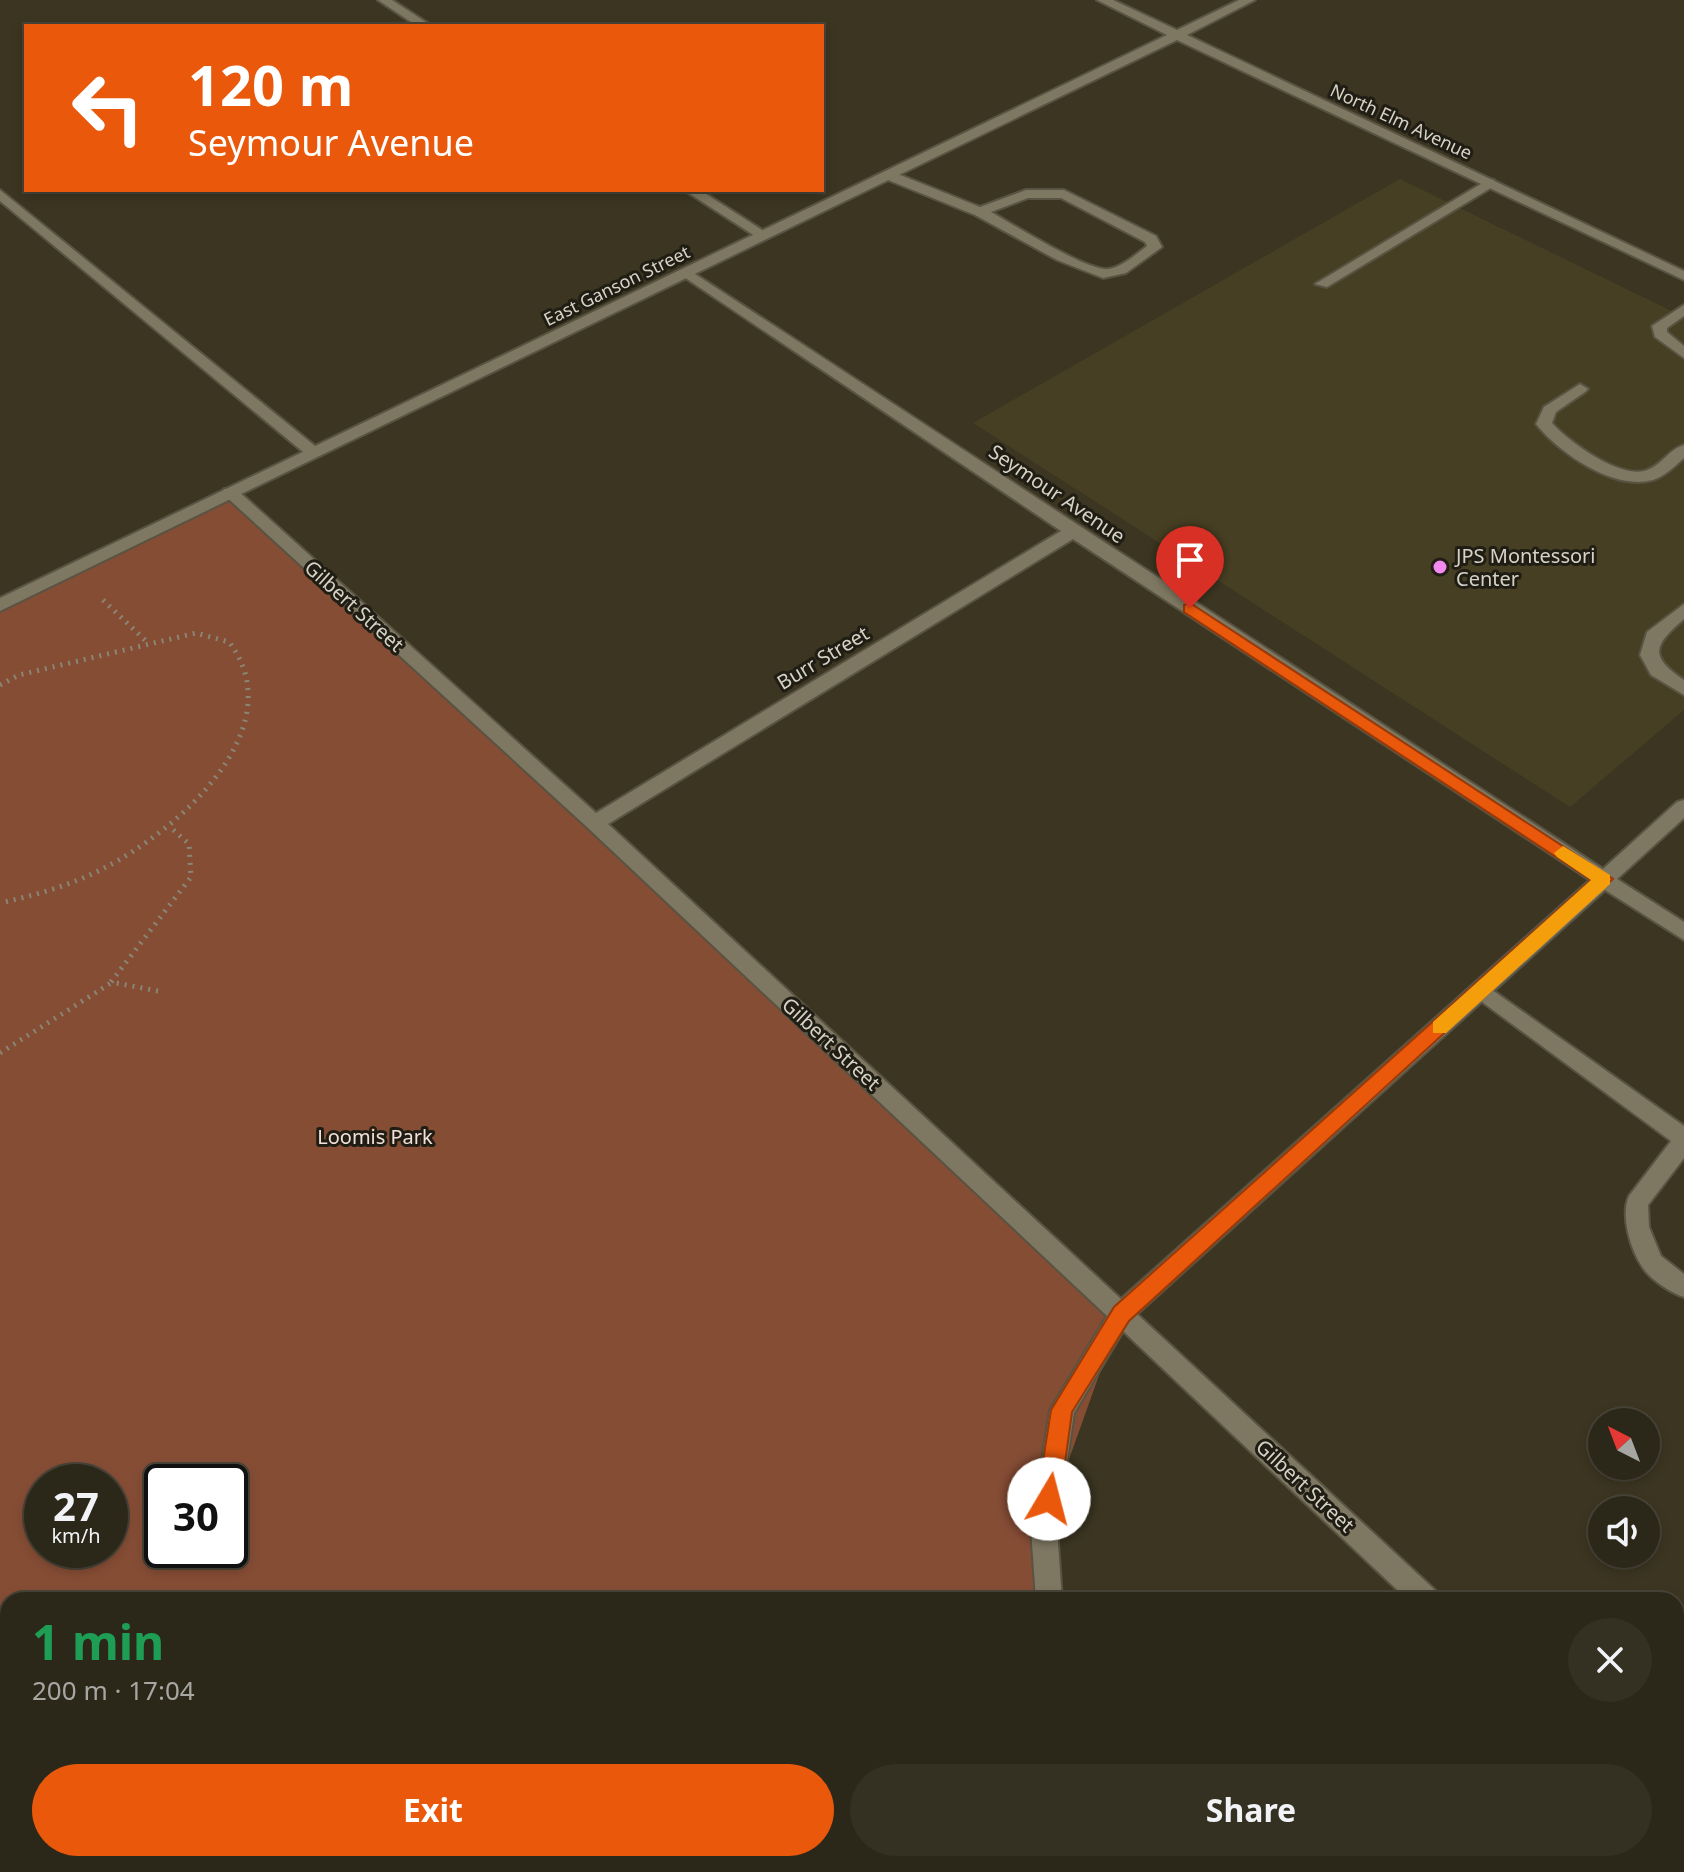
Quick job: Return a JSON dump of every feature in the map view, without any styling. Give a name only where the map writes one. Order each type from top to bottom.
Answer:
[{"type":"street","points":[[384,0],[423,24]]},
{"type":"street","name":"North Elm Avenue","points":[[1103,0],[1684,276]]},
{"type":"street","name":"East Ganson Street","points":[[0,605],[689,274],[763,235],[1249,0]]},
{"type":"street","points":[[888,175],[980,212],[1062,257],[1103,274],[1121,270],[1155,247],[1151,239],[1064,194],[1026,194],[980,212]]},
{"type":"street","points":[[1322,284],[1489,183]]},
{"type":"street","points":[[694,192],[763,235]]},
{"type":"street","points":[[0,194],[314,453]]},
{"type":"street","points":[[0,219],[20,211]]},
{"type":"street","name":"Seymour Avenue","points":[[689,274],[1073,531],[1684,932]]},
{"type":"street","points":[[1684,309],[1659,326],[1660,334],[1684,353]]},
{"type":"street","points":[[1580,389],[1549,410],[1544,424],[1557,440],[1616,472],[1638,478],[1652,475],[1684,450]]},
{"type":"street","name":"Gilbert Street","points":[[230,493],[595,823],[1418,1592]]},
{"type":"street","name":"Burr Street","points":[[595,823],[1073,531]]},
{"type":"street","points":[[1684,610],[1653,636],[1649,655],[1657,671],[1684,689]]},
{"type":"street","points":[[1048,1592],[1044,1529],[1062,1410],[1121,1314],[1684,807]]},
{"type":"street","points":[[1481,990],[1684,1139],[1637,1203],[1638,1227],[1652,1263],[1684,1287]]},
{"type":"path","points":[[103,600],[147,642]]},
{"type":"path","points":[[0,685],[19,675],[147,642],[196,633],[229,642],[246,667],[250,719],[223,769],[169,826],[106,867],[28,897],[0,903]]},
{"type":"path","points":[[0,1053],[111,982],[191,877],[189,844],[169,826]]},
{"type":"path","points":[[111,982],[158,991]]},
{"type":"shaded area","name":"JPS Montessori Center","points":[[1400,179],[1684,317],[1684,710],[1570,807],[973,423]]},
{"type":"green space","name":"Loomis Park","points":[[230,493],[1121,1314],[1044,1529],[1041,1592],[0,1592],[0,605]]},
{"type":"slow traffic","points":[[1440,1027],[1604,879],[1563,853]]},
{"type":"place","name":"JPS Montessori Center","points":[[1440,567]]},
{"type":"route","points":[[1049,1499],[1062,1410],[1121,1314],[1604,879],[1190,608]]}]
